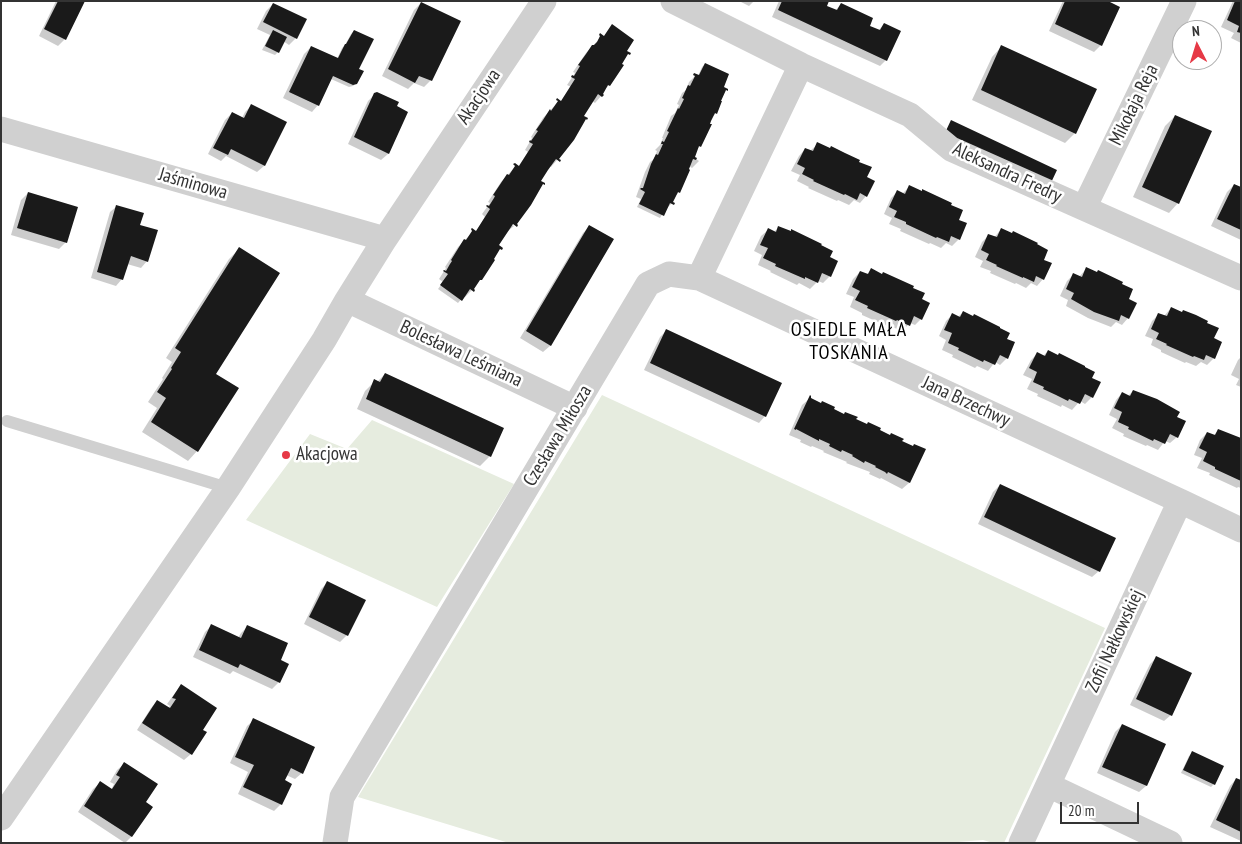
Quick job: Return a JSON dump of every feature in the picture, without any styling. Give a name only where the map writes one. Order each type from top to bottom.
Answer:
[{"type":"street","name":"Akacjowa","points":[[1,818],[228,488],[318,348],[384,239],[544,1]]},
{"type":"street","name":"Aleksandra Fredry","points":[[673,1],[801,65],[910,115],[951,150],[1241,278]]},
{"type":"street","name":"Mikołaja Reja","points":[[1084,208],[1184,1]]},
{"type":"street","points":[[698,278],[801,65]]},
{"type":"street","name":"Jaśminowa","points":[[1,129],[384,239]]},
{"type":"street","name":"Czesława Miłosza","points":[[335,843],[342,797],[648,284],[669,274],[698,278]]},
{"type":"street","name":"Jana Brzechwy","points":[[698,278],[1180,501]]},
{"type":"street","name":"Bolesława Leśmiana","points":[[347,300],[575,408]]},
{"type":"street","points":[[1180,501],[1241,530]]},
{"type":"street","name":"Zofii Nałkowskiej","points":[[1021,843],[1180,501]]},
{"type":"street","points":[[1048,784],[1170,843]]},
{"type":"lane","points":[[7,421],[228,488]]},
{"type":"shaded area","points":[[602,395],[1105,628],[1004,843],[993,843],[983,840],[946,843],[509,843],[358,797]]},
{"type":"shaded area","points":[[372,420],[514,484],[437,607],[246,520],[310,434],[347,449]]},
{"type":"building","points":[[58,1],[85,1],[66,40],[44,29]]},
{"type":"building","points":[[782,1],[829,1],[827,6],[837,10],[841,3],[873,18],[870,26],[880,30],[884,23],[901,31],[887,61],[778,10]]},
{"type":"building","points":[[1065,1],[1108,1],[1120,7],[1102,46],[1055,24]]},
{"type":"building","points":[[1235,1],[1241,1],[1241,33],[1237,32],[1239,26],[1227,20]]},
{"type":"building","points":[[421,2],[461,21],[432,81],[419,76],[415,83],[388,69]]},
{"type":"building","points":[[273,3],[307,19],[297,39],[263,22]]},
{"type":"building","points":[[612,24],[634,40],[627,51],[631,53],[630,55],[628,54],[622,64],[624,65],[610,86],[608,85],[604,95],[602,97],[598,94],[584,116],[588,118],[587,120],[559,159],[561,160],[560,162],[556,159],[548,170],[541,181],[545,185],[543,184],[517,224],[517,227],[513,224],[499,245],[503,248],[502,250],[500,249],[482,280],[474,289],[474,292],[470,289],[462,301],[440,285],[448,274],[443,271],[446,271],[464,239],[466,240],[472,231],[471,229],[476,231],[490,209],[486,206],[489,206],[495,196],[493,195],[507,174],[509,175],[515,166],[513,164],[515,163],[519,166],[533,144],[529,142],[538,131],[536,130],[550,109],[551,111],[558,101],[556,100],[557,98],[561,101],[575,79],[571,77],[572,75],[574,76],[580,66],[578,65],[592,45],[597,42],[600,33],[604,36]]},
{"type":"building","points":[[273,30],[287,37],[279,53],[265,46]]},
{"type":"building","points":[[354,30],[374,39],[359,69],[364,71],[357,84],[353,85],[333,76],[319,106],[289,92],[311,46],[338,58]]},
{"type":"building","points":[[1001,45],[1097,89],[1076,134],[981,90]]},
{"type":"building","points":[[705,63],[729,74],[724,87],[728,91],[726,90],[701,147],[699,146],[695,157],[697,158],[696,160],[693,159],[680,193],[678,192],[673,202],[675,203],[674,205],[670,203],[664,216],[639,204],[645,192],[640,189],[643,188],[651,164],[656,154],[658,155],[663,144],[661,144],[662,141],[664,142],[669,132],[667,131],[684,99],[682,98],[688,85],[690,86],[695,76],[693,75],[694,73],[699,75]]},
{"type":"building","points":[[377,92],[399,102],[397,106],[408,112],[389,154],[354,137],[374,93]]},
{"type":"building","points":[[251,104],[287,122],[265,166],[231,149],[228,155],[213,148],[232,112],[244,118]]},
{"type":"building","points":[[1175,115],[1212,131],[1179,204],[1142,187]]},
{"type":"building","points":[[951,120],[1057,170],[1049,187],[943,137]]},
{"type":"building","points":[[817,142],[830,148],[831,146],[872,167],[867,177],[875,181],[867,197],[860,193],[857,200],[813,181],[802,174],[805,168],[797,164],[805,148],[813,151]]},
{"type":"building","points":[[1234,184],[1241,187],[1241,230],[1217,219]]},
{"type":"building","points":[[909,185],[922,191],[922,189],[963,210],[959,220],[967,223],[960,240],[951,236],[949,242],[936,238],[894,217],[897,211],[889,207],[897,190],[905,194]]},
{"type":"building","points":[[28,192],[78,207],[67,243],[17,228]]},
{"type":"building","points":[[116,205],[144,213],[140,225],[158,230],[148,262],[131,256],[123,280],[97,272]]},
{"type":"building","points":[[589,225],[614,239],[551,346],[526,331]]},
{"type":"building","points":[[778,226],[791,231],[791,229],[833,251],[830,257],[838,261],[831,277],[822,273],[818,283],[775,266],[776,264],[763,258],[768,248],[760,245],[768,228],[776,232]]},
{"type":"building","points":[[1001,228],[1012,233],[1013,231],[1048,250],[1044,260],[1052,263],[1044,280],[1036,276],[1034,282],[986,260],[989,254],[981,250],[988,234],[997,237]]},
{"type":"building","points":[[239,247],[280,273],[216,374],[239,388],[198,452],[151,422],[166,398],[157,392],[181,352],[175,348]]},
{"type":"building","points":[[1086,267],[1097,272],[1098,270],[1133,289],[1129,299],[1137,303],[1129,319],[1121,315],[1119,321],[1094,312],[1071,299],[1074,293],[1066,289],[1073,273],[1082,277]]},
{"type":"building","points":[[871,268],[914,286],[913,288],[925,293],[922,299],[930,303],[922,320],[914,316],[910,326],[867,308],[868,306],[855,300],[860,291],[852,287],[860,271],[868,274]]},
{"type":"building","points":[[1171,307],[1196,315],[1208,321],[1207,323],[1219,328],[1214,338],[1222,342],[1215,359],[1206,355],[1204,360],[1193,357],[1156,339],[1159,333],[1151,329],[1158,313],[1167,316]]},
{"type":"building","points":[[963,311],[973,316],[974,314],[1010,333],[1007,339],[1015,342],[1008,359],[1000,355],[995,365],[984,360],[983,362],[948,343],[952,333],[944,330],[952,313],[960,317]]},
{"type":"building","points":[[666,329],[782,383],[766,417],[650,363]]},
{"type":"building","points":[[1048,350],[1058,355],[1059,353],[1095,372],[1092,378],[1101,382],[1093,398],[1085,394],[1080,404],[1069,399],[1068,401],[1033,382],[1037,372],[1029,368],[1037,352],[1045,356]]},
{"type":"building","points":[[385,373],[504,428],[491,457],[366,399],[374,379],[380,382]]},
{"type":"building","points":[[1133,390],[1157,399],[1180,412],[1177,417],[1186,421],[1178,438],[1170,434],[1165,444],[1154,439],[1153,441],[1118,422],[1122,412],[1114,408],[1122,392],[1130,396]]},
{"type":"building","points":[[810,395],[811,398],[833,406],[835,407],[834,409],[844,414],[845,412],[858,417],[856,419],[867,424],[868,422],[890,435],[891,433],[904,439],[902,441],[926,449],[910,483],[888,472],[887,474],[865,461],[864,463],[842,450],[841,452],[829,446],[830,444],[794,429]]},
{"type":"building","points":[[1218,429],[1241,438],[1241,481],[1203,461],[1207,452],[1199,448],[1207,432],[1215,435]]},
{"type":"building","points":[[1000,484],[1116,538],[1100,572],[984,517]]},
{"type":"building","points":[[327,581],[366,600],[348,636],[309,617]]},
{"type":"building","points":[[211,624],[241,638],[247,625],[288,643],[281,660],[289,664],[280,683],[240,664],[238,668],[199,650]]},
{"type":"building","points":[[1156,656],[1192,673],[1172,716],[1136,699]]},
{"type":"building","points":[[181,684],[217,708],[203,730],[207,732],[192,755],[142,723],[157,700],[170,708],[176,699],[172,698]]},
{"type":"building","points":[[253,718],[315,747],[303,774],[291,768],[285,780],[292,784],[282,805],[243,787],[254,765],[235,757]]},
{"type":"building","points":[[1122,724],[1166,744],[1147,786],[1102,767]]},
{"type":"building","points":[[1192,751],[1224,766],[1215,785],[1183,770]]},
{"type":"building","points":[[124,762],[158,784],[146,802],[153,807],[132,837],[84,806],[100,781],[112,789],[120,777],[116,775]]},
{"type":"building","points":[[1236,778],[1241,780],[1241,832],[1216,820]]},
{"type":"place","name":"Akacjowa","points":[[286,455]]},
{"type":"district","name":"OSIEDLE MAŁA TOSKANIA","points":[[849,342]]}]
